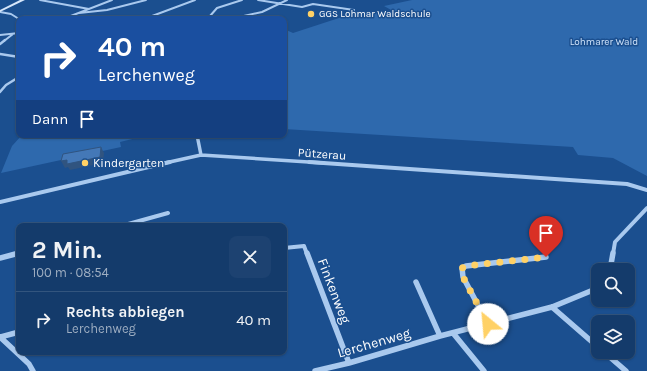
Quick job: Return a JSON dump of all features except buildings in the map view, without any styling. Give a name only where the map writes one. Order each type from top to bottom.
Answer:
[{"type":"main road","points":[[0,11],[23,0]]},
{"type":"street","points":[[40,0],[89,9]]},
{"type":"street","points":[[71,16],[112,0]]},
{"type":"street","points":[[79,13],[107,10],[146,0]]},
{"type":"street","points":[[152,16],[195,0]]},
{"type":"street","points":[[210,16],[216,8],[242,0]]},
{"type":"street","points":[[258,0],[302,7],[313,4],[354,10]]},
{"type":"street","points":[[244,16],[262,12],[287,0]]},
{"type":"street","points":[[0,11],[16,17]]},
{"type":"street","points":[[0,44],[13,34]]},
{"type":"street","points":[[0,35],[16,34]]},
{"type":"street","points":[[0,54],[16,57]]},
{"type":"street","points":[[0,92],[6,85],[16,79]]},
{"type":"street","points":[[197,138],[200,155]]},
{"type":"street","name":"Pützerau","points":[[0,202],[200,155],[627,184],[647,190]]},
{"type":"street","points":[[611,263],[615,242],[647,208]]},
{"type":"street","points":[[132,223],[168,213]]},
{"type":"street","name":"Finkenweg","points":[[287,248],[304,246],[349,363]]},
{"type":"street","points":[[0,258],[16,254]]},
{"type":"street","points":[[488,324],[463,277],[462,268],[466,266],[546,257]]},
{"type":"street","points":[[416,282],[440,336]]},
{"type":"street","name":"Lerchenweg","points":[[315,371],[349,363],[440,336],[552,307],[591,292]]},
{"type":"street","points":[[552,307],[591,341]]},
{"type":"street","points":[[0,337],[16,333]]},
{"type":"street","points":[[453,333],[484,371]]},
{"type":"street","points":[[0,337],[16,352]]},
{"type":"street","points":[[19,355],[29,364],[33,371]]},
{"type":"street","points":[[612,359],[626,371]]},
{"type":"green space","name":"Lohmarer Wald","points":[[412,0],[647,0],[647,176],[613,158],[578,155],[573,147],[287,129],[287,30],[293,33],[342,17],[393,11],[384,6]]},
{"type":"green space","points":[[19,138],[137,138],[120,142],[121,147],[1,173],[12,146]]},
{"type":"place","name":"GGS Lohmar Waldschule","points":[[311,14]]},
{"type":"place","name":"Kindergarten","points":[[85,163]]},
{"type":"route","points":[[488,324],[463,277],[462,268],[466,266],[546,257]]}]
